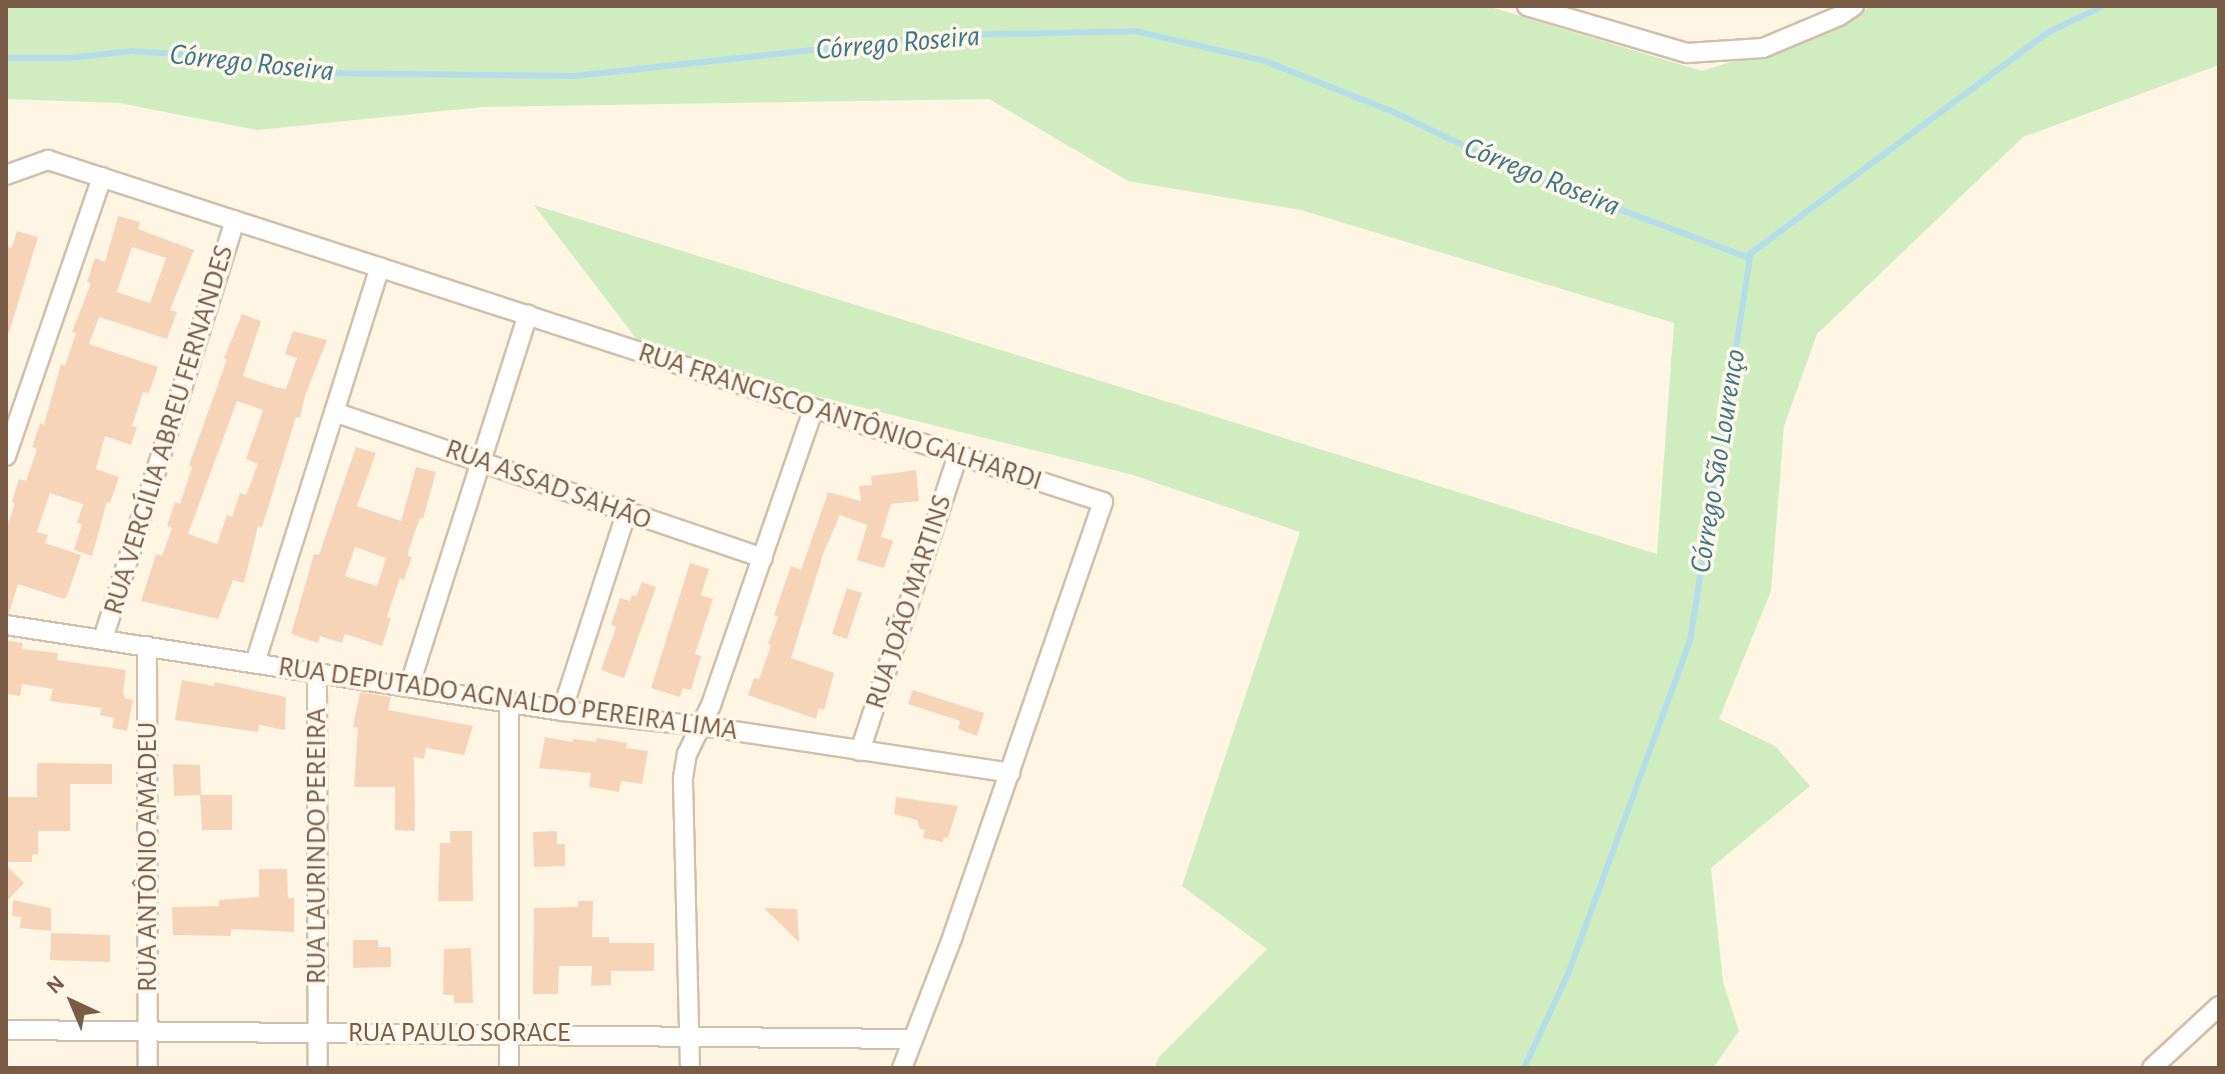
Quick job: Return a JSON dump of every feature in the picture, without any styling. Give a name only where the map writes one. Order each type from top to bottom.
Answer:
[{"type":"street","points":[[1527,6],[1687,53],[1763,48],[1839,16],[1854,6]]},
{"type":"street","name":"RUA FRANCISCO ANTÔNIO GALHARDI","points":[[6,175],[48,160],[1103,502],[1010,773],[902,1068]]},
{"type":"street","points":[[6,456],[102,177]]},
{"type":"street","name":"RUA VERGÍLIA ABREU FERNANDES","points":[[103,639],[235,220]]},
{"type":"street","points":[[255,663],[380,267]]},
{"type":"street","points":[[409,687],[528,315]]},
{"type":"street","points":[[690,1068],[683,778],[687,754],[701,726],[763,558],[814,408]]},
{"type":"street","name":"RUA ASSAD SAHÃO","points":[[334,412],[481,460],[626,514],[763,558]]},
{"type":"street","name":"RUA JOÃO MARTINS","points":[[860,751],[958,454]]},
{"type":"street","points":[[562,711],[626,514]]},
{"type":"street","name":"RUA DEPUTADO AGNALDO PEREIRA LIMA","points":[[6,625],[562,711],[701,726],[1010,773]]},
{"type":"street","name":"RUA ANTÔNIO AMADEU","points":[[147,646],[148,1068]]},
{"type":"street","name":"RUA LAURINDO PEREIRA","points":[[317,673],[318,1068]]},
{"type":"street","points":[[509,703],[509,1068]]},
{"type":"street","points":[[2152,1068],[2219,1006]]},
{"type":"street","name":"RUA PAULO SORACE","points":[[6,1030],[913,1039]]},
{"type":"green space","points":[[6,6],[1487,6],[1702,71],[1806,39],[1871,6],[2219,6],[2219,65],[2023,137],[1817,334],[1784,426],[1771,591],[1719,719],[1775,746],[1810,786],[1711,868],[1723,982],[1739,1031],[1713,1068],[1154,1068],[1159,1057],[1267,949],[1182,886],[1300,532],[1133,475],[648,354],[534,205],[1657,554],[1674,323],[1301,210],[1128,181],[989,99],[482,107],[257,130],[119,103],[6,99]]},
{"type":"building","points":[[118,216],[140,222],[138,229],[194,250],[170,310],[177,312],[167,339],[99,317],[89,344],[158,367],[149,393],[143,392],[132,426],[137,427],[131,445],[105,436],[96,469],[119,477],[110,503],[107,502],[92,556],[74,550],[82,524],[77,523],[83,504],[50,493],[37,532],[48,535],[45,543],[81,555],[67,596],[64,599],[18,584],[9,613],[6,613],[6,530],[15,503],[12,502],[19,479],[26,481],[37,449],[32,447],[40,423],[44,425],[61,364],[65,366],[76,333],[72,332],[91,283],[87,282],[95,258],[105,262]],"holes":[[[132,247],[166,258],[150,303],[117,292]]]},
{"type":"building","points":[[17,231],[38,237],[9,333],[6,332],[6,247],[12,248]]},
{"type":"building","points":[[242,314],[261,321],[243,376],[286,389],[297,358],[285,354],[293,331],[327,340],[305,396],[300,418],[296,417],[262,527],[258,526],[244,583],[233,580],[218,619],[141,601],[156,554],[162,556],[172,528],[167,526],[175,502],[180,504],[192,467],[189,465],[227,359],[224,358]],"holes":[[[237,401],[263,410],[246,459],[258,464],[246,495],[240,493],[232,517],[227,515],[217,544],[188,534]]]},
{"type":"building","points":[[356,447],[376,453],[357,506],[401,521],[416,467],[436,472],[423,519],[420,518],[409,549],[408,556],[412,557],[404,580],[400,578],[387,617],[391,618],[382,646],[345,634],[342,643],[320,636],[318,643],[291,634],[314,554],[319,555]],"holes":[[[355,547],[386,558],[377,586],[345,576]]]},
{"type":"building","points":[[916,470],[919,501],[891,504],[881,537],[893,541],[884,568],[857,560],[867,525],[840,515],[824,552],[791,658],[834,673],[824,710],[819,708],[816,719],[748,695],[754,678],[759,679],[771,645],[768,644],[778,617],[774,615],[791,566],[801,570],[828,492],[861,501],[859,486],[872,485],[871,476]]},
{"type":"building","points":[[690,563],[709,569],[701,595],[713,599],[695,654],[701,656],[691,690],[683,688],[680,697],[651,688]]},
{"type":"building","points":[[642,582],[656,587],[624,678],[601,670],[616,627],[611,625],[620,598],[630,601],[632,595],[636,596]]},
{"type":"building","points":[[847,588],[862,593],[847,639],[832,634]]},
{"type":"building","points":[[6,640],[23,643],[22,649],[58,653],[57,660],[126,670],[123,692],[125,698],[133,700],[127,731],[112,728],[114,718],[100,715],[101,708],[50,701],[53,689],[22,684],[20,696],[6,694]]},
{"type":"building","points":[[182,680],[214,686],[215,682],[286,697],[285,730],[259,725],[258,732],[175,720]]},
{"type":"building","points":[[913,690],[984,713],[977,736],[958,729],[960,721],[908,704]]},
{"type":"building","points":[[360,692],[391,697],[388,710],[473,726],[464,755],[426,748],[424,759],[414,757],[415,831],[395,830],[395,787],[354,787],[358,728],[353,727]]},
{"type":"building","points":[[545,737],[572,742],[573,739],[596,742],[597,738],[627,743],[626,748],[648,751],[642,784],[621,781],[619,792],[589,787],[591,773],[539,768]]},
{"type":"building","points":[[37,763],[112,764],[112,784],[70,784],[70,831],[38,831],[38,854],[32,855],[32,862],[6,862],[6,797],[37,797]]},
{"type":"building","points":[[173,764],[200,765],[201,795],[232,795],[232,830],[202,830],[200,795],[174,796]]},
{"type":"building","points":[[896,797],[958,806],[948,838],[944,837],[943,842],[923,838],[925,830],[920,829],[917,820],[894,814]]},
{"type":"building","points":[[450,831],[472,831],[473,901],[438,901],[440,843],[450,843]]},
{"type":"building","points":[[557,831],[557,844],[565,844],[565,866],[534,867],[533,832]]},
{"type":"building","points":[[6,865],[24,883],[6,902]]},
{"type":"building","points":[[259,869],[287,869],[288,898],[294,898],[294,932],[231,929],[231,936],[173,935],[172,907],[219,906],[219,900],[259,897]]},
{"type":"building","points":[[13,900],[51,908],[51,931],[20,928],[21,917],[12,916]]},
{"type":"building","points":[[578,901],[593,901],[592,937],[609,937],[609,943],[654,943],[654,971],[611,971],[611,985],[591,986],[592,966],[559,966],[558,994],[533,994],[534,908],[578,907]]},
{"type":"building","points":[[764,908],[797,909],[799,942]]},
{"type":"building","points":[[51,933],[110,935],[110,962],[50,960]]},
{"type":"building","points":[[353,940],[378,940],[378,947],[391,947],[391,967],[353,968]]},
{"type":"building","points":[[471,948],[473,1003],[454,1003],[454,995],[443,995],[444,949]]},
{"type":"waterway","name":"Córrego São Lourenço","points":[[1524,1068],[1568,974],[1690,641],[1751,253],[2047,33],[2103,6]]},
{"type":"waterway","name":"Córrego Roseira","points":[[6,58],[69,58],[132,51],[261,60],[327,73],[574,76],[951,35],[1135,31],[1265,61],[1394,112],[1510,168],[1750,258]]}]
